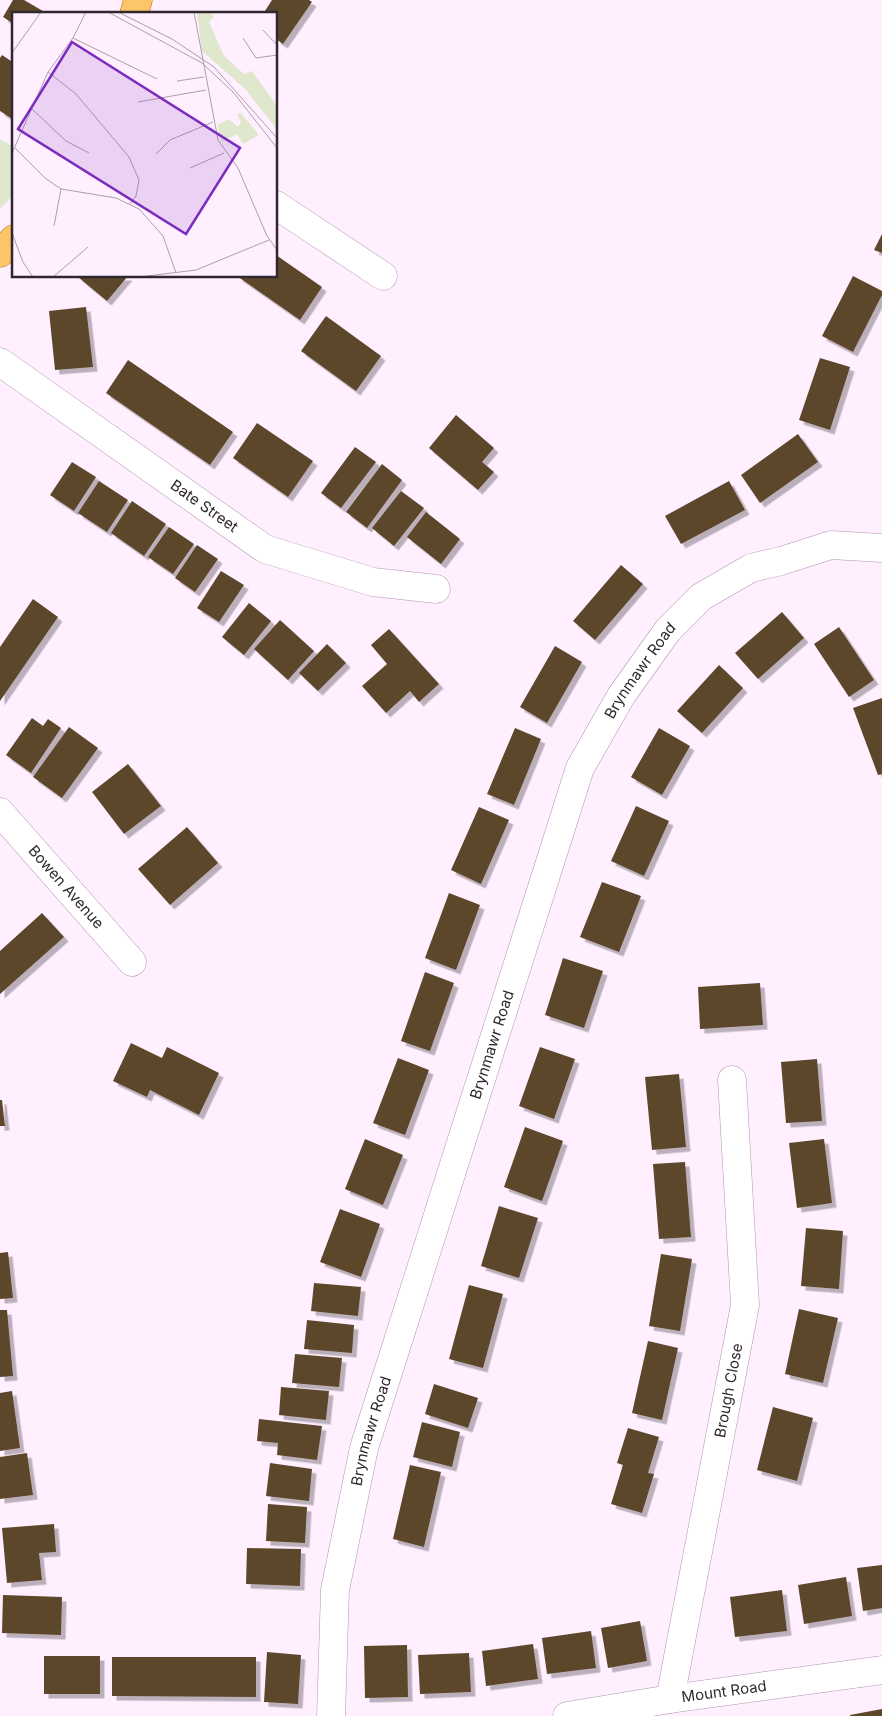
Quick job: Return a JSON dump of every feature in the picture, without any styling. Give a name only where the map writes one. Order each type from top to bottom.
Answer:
[{"type":"main road","points":[[0,253],[12,241]]},
{"type":"street","points":[[278,206],[383,276]]},
{"type":"street","name":"Bate Street","points":[[0,362],[265,549],[373,582],[436,589]]},
{"type":"street","name":"Brynmawr Road","points":[[331,1716],[335,1590],[364,1448],[580,768],[621,696],[668,630],[701,596],[751,568],[781,561],[831,544],[882,548]]},
{"type":"street","name":"Bowen Avenue","points":[[0,812],[132,962]]},
{"type":"street","name":"Brough Close","points":[[670,1699],[745,1305],[732,1080]]},
{"type":"street","name":"Mount Road","points":[[567,1716],[670,1699],[882,1670]]},
{"type":"green space","points":[[0,139],[12,146],[12,196],[0,209]]},
{"type":"building","points":[[13,0],[24,0],[45,12],[12,12],[12,23],[3,17]]},
{"type":"building","points":[[272,0],[309,0],[312,2],[283,44],[278,40],[278,12],[264,12]]},
{"type":"building","points":[[2,55],[12,62],[12,119],[0,111],[0,58]]},
{"type":"building","points":[[882,234],[882,253],[874,250]]},
{"type":"building","points":[[278,256],[322,287],[300,320],[240,278],[278,278]]},
{"type":"building","points":[[853,276],[882,291],[882,295],[853,352],[822,336]]},
{"type":"building","points":[[79,278],[126,278],[107,301]]},
{"type":"building","points":[[86,307],[93,367],[55,370],[49,311]]},
{"type":"building","points":[[326,316],[381,356],[356,391],[301,351]]},
{"type":"building","points":[[820,358],[850,367],[830,430],[799,420]]},
{"type":"building","points":[[128,360],[233,432],[210,465],[106,393]]},
{"type":"building","points":[[456,415],[494,448],[482,462],[494,472],[478,490],[429,448]]},
{"type":"building","points":[[257,423],[313,461],[288,497],[233,458]]},
{"type":"building","points":[[798,434],[818,462],[760,503],[741,475]]},
{"type":"building","points":[[355,447],[376,462],[341,508],[321,493]]},
{"type":"building","points":[[72,462],[96,477],[74,511],[50,495]]},
{"type":"building","points":[[382,464],[402,480],[367,528],[346,512]]},
{"type":"building","points":[[99,481],[128,500],[107,532],[78,513]]},
{"type":"building","points":[[729,481],[745,510],[681,544],[665,516]]},
{"type":"building","points":[[401,491],[424,508],[394,546],[372,528]]},
{"type":"building","points":[[132,501],[166,524],[144,556],[111,533]]},
{"type":"building","points":[[426,512],[460,539],[441,564],[407,537]]},
{"type":"building","points":[[169,527],[194,544],[173,574],[148,557]]},
{"type":"building","points":[[197,545],[218,559],[195,592],[175,578]]},
{"type":"building","points":[[621,565],[643,584],[595,640],[573,621]]},
{"type":"building","points":[[221,571],[244,585],[219,622],[197,608]]},
{"type":"building","points":[[33,599],[58,617],[0,701],[0,647]]},
{"type":"building","points":[[249,603],[271,621],[244,655],[222,637]]},
{"type":"building","points":[[782,612],[804,638],[758,679],[735,653]]},
{"type":"building","points":[[280,620],[314,651],[288,680],[254,649]]},
{"type":"building","points":[[839,627],[874,680],[849,697],[814,644]]},
{"type":"building","points":[[389,629],[439,684],[419,702],[410,691],[386,713],[362,686],[387,664],[371,645]]},
{"type":"building","points":[[327,644],[346,663],[318,691],[299,673]]},
{"type":"building","points":[[555,646],[582,662],[547,723],[520,707]]},
{"type":"building","points":[[719,665],[743,688],[702,733],[677,711]]},
{"type":"building","points":[[882,698],[882,774],[878,775],[853,708]]},
{"type":"building","points":[[32,718],[43,726],[48,719],[61,728],[31,773],[6,755]]},
{"type":"building","points":[[69,727],[98,748],[62,798],[33,777]]},
{"type":"building","points":[[515,728],[541,739],[514,805],[487,794]]},
{"type":"building","points":[[659,728],[690,746],[662,795],[631,777]]},
{"type":"building","points":[[128,764],[161,806],[124,834],[92,792]]},
{"type":"building","points":[[636,806],[669,821],[644,876],[611,861]]},
{"type":"building","points":[[479,807],[509,820],[481,884],[451,870]]},
{"type":"building","points":[[187,827],[218,863],[170,905],[138,869]]},
{"type":"building","points":[[602,882],[641,896],[619,952],[580,937]]},
{"type":"building","points":[[449,893],[480,905],[456,970],[425,958]]},
{"type":"building","points":[[42,913],[64,937],[0,994],[0,951]]},
{"type":"building","points":[[563,958],[603,971],[584,1028],[545,1015]]},
{"type":"building","points":[[425,972],[454,983],[430,1051],[401,1041]]},
{"type":"building","points":[[760,983],[763,1025],[700,1029],[698,987]]},
{"type":"building","points":[[131,1043],[162,1058],[167,1047],[219,1073],[199,1115],[150,1090],[147,1097],[113,1081]]},
{"type":"building","points":[[540,1047],[575,1059],[554,1119],[519,1106]]},
{"type":"building","points":[[398,1058],[429,1070],[405,1135],[373,1123]]},
{"type":"building","points":[[817,1059],[822,1121],[786,1123],[781,1062]]},
{"type":"building","points":[[679,1074],[686,1147],[652,1150],[645,1077]]},
{"type":"building","points":[[0,1100],[2,1100],[5,1126],[0,1126]]},
{"type":"building","points":[[525,1127],[563,1141],[542,1201],[504,1187]]},
{"type":"building","points":[[365,1139],[403,1155],[383,1205],[345,1189]]},
{"type":"building","points":[[824,1139],[832,1203],[797,1208],[789,1143]]},
{"type":"building","points":[[685,1162],[691,1237],[659,1239],[653,1164]]},
{"type":"building","points":[[499,1206],[538,1218],[519,1278],[481,1266]]},
{"type":"building","points":[[340,1209],[380,1224],[361,1277],[320,1262]]},
{"type":"building","points":[[806,1228],[843,1231],[839,1289],[801,1286]]},
{"type":"building","points":[[8,1252],[13,1298],[0,1299],[0,1253]]},
{"type":"building","points":[[661,1254],[692,1259],[680,1331],[649,1326]]},
{"type":"building","points":[[314,1283],[361,1287],[358,1316],[311,1311]]},
{"type":"building","points":[[469,1285],[503,1294],[483,1368],[449,1359]]},
{"type":"building","points":[[799,1309],[838,1318],[823,1383],[785,1374]]},
{"type":"building","points":[[0,1310],[7,1310],[13,1376],[0,1377]]},
{"type":"building","points":[[307,1320],[354,1325],[352,1353],[304,1349]]},
{"type":"building","points":[[648,1341],[678,1348],[662,1420],[632,1413]]},
{"type":"building","points":[[295,1354],[342,1358],[339,1387],[292,1383]]},
{"type":"building","points":[[434,1384],[478,1398],[468,1428],[425,1414]]},
{"type":"building","points":[[281,1387],[329,1391],[326,1420],[279,1415]]},
{"type":"building","points":[[12,1391],[20,1448],[0,1451],[0,1393]]},
{"type":"building","points":[[773,1407],[813,1418],[797,1481],[757,1470]]},
{"type":"building","points":[[259,1419],[322,1426],[317,1460],[277,1455],[278,1443],[257,1441]]},
{"type":"building","points":[[422,1422],[460,1432],[452,1467],[413,1457]]},
{"type":"building","points":[[628,1428],[659,1437],[648,1473],[654,1474],[642,1513],[611,1504],[623,1465],[617,1463]]},
{"type":"building","points":[[27,1453],[33,1495],[0,1499],[0,1457]]},
{"type":"building","points":[[270,1463],[312,1469],[309,1501],[266,1496]]},
{"type":"building","points":[[410,1465],[441,1472],[424,1547],[393,1539]]},
{"type":"building","points":[[268,1504],[307,1507],[305,1543],[266,1541]]},
{"type":"building","points":[[54,1524],[56,1552],[39,1553],[42,1580],[7,1583],[2,1528]]},
{"type":"building","points":[[247,1548],[301,1549],[300,1586],[246,1584]]},
{"type":"building","points":[[882,1565],[882,1608],[863,1611],[857,1568]]},
{"type":"building","points":[[846,1577],[852,1616],[804,1624],[798,1585]]},
{"type":"building","points":[[782,1590],[787,1631],[735,1637],[730,1597]]},
{"type":"building","points":[[3,1595],[62,1597],[61,1635],[2,1633]]},
{"type":"building","points":[[640,1621],[647,1661],[608,1668],[601,1628]]},
{"type":"building","points":[[591,1631],[596,1668],[547,1674],[542,1638]]},
{"type":"building","points":[[533,1644],[538,1679],[486,1686],[482,1651]]},
{"type":"building","points":[[407,1645],[408,1697],[365,1698],[364,1646]]},
{"type":"building","points":[[267,1652],[301,1655],[298,1704],[264,1702]]},
{"type":"building","points":[[469,1653],[471,1692],[420,1694],[418,1655]]},
{"type":"building","points":[[44,1656],[100,1656],[100,1694],[44,1694]]},
{"type":"building","points":[[112,1657],[256,1657],[256,1697],[112,1696]]},
{"type":"building","points":[[882,1709],[882,1716],[850,1716],[850,1715]]}]
